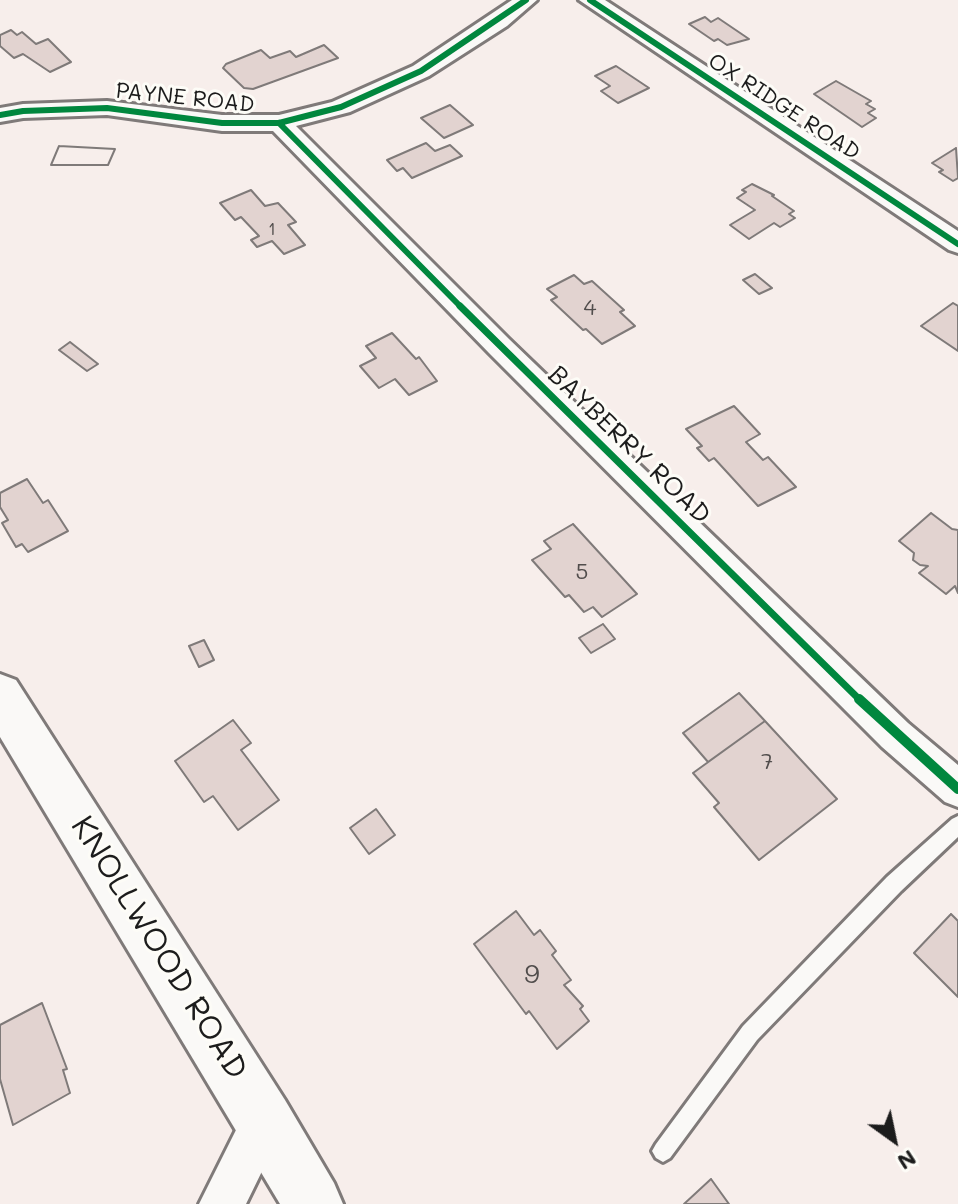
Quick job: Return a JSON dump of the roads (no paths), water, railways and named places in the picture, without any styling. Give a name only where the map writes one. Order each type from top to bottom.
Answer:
[{"type":"main road","name":"KNOLLWOOD ROAD","points":[[0,695],[265,1120],[313,1204]]},
{"type":"street","name":"PAYNE ROAD","points":[[0,115],[23,111],[107,108],[222,123],[279,123],[341,107],[409,76],[499,21],[526,0]]},
{"type":"street","name":"OX RIDGE ROAD","points":[[590,0],[958,244]]},
{"type":"street","name":"BAYBERRY ROAD","points":[[279,123],[499,346],[895,735],[958,789]]},
{"type":"street","points":[[222,1204],[265,1120]]},
{"type":"lane","points":[[663,1151],[750,1033],[894,884],[958,825]]}]
